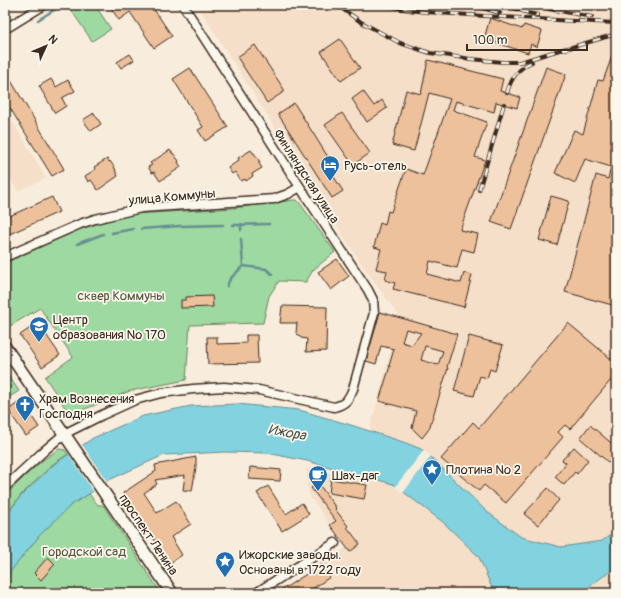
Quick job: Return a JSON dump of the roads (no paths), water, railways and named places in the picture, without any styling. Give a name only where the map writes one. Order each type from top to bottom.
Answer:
[{"type":"main road","points":[[5,347],[64,434]]},
{"type":"main road","name":"проспект Ленина","points":[[64,434],[172,593]]},
{"type":"street","points":[[5,29],[44,5]]},
{"type":"street","name":"Финляндская улица","points":[[5,487],[35,458],[64,434],[135,400],[162,393],[224,387],[259,390],[334,407],[342,405],[349,398],[353,389],[374,313],[374,300],[183,5]]},
{"type":"street","name":"улица Коммуны","points":[[5,257],[80,224],[127,211],[141,208],[274,199],[288,194],[300,187]]},
{"type":"street","points":[[256,593],[335,543]]},
{"type":"water","name":"Ижора","points":[[237,404],[299,410],[351,425],[421,449],[486,511],[521,537],[561,547],[602,541],[616,531],[616,567],[580,593],[494,593],[479,557],[444,523],[393,484],[307,461],[267,453],[225,452],[164,455],[109,480],[71,505],[39,536],[5,578],[5,517],[21,496],[53,465],[93,438],[143,416],[191,406]]},
{"type":"waterway","points":[[38,20],[62,5]]},
{"type":"waterway","points":[[241,224],[241,230]]},
{"type":"waterway","points":[[232,225],[269,224]]},
{"type":"waterway","points":[[141,229],[223,225]]},
{"type":"waterway","points":[[112,233],[133,229]]},
{"type":"waterway","points":[[77,244],[103,234]]},
{"type":"waterway","points":[[227,286],[230,279],[243,266],[241,239]]},
{"type":"waterway","points":[[243,266],[266,269],[272,274]]},
{"type":"railway","points":[[337,5],[361,22],[400,43],[430,53],[471,59],[520,62],[566,48]]},
{"type":"railway","points":[[388,5],[408,10],[428,12],[616,23]]},
{"type":"railway","points":[[475,5],[500,13]]},
{"type":"railway","points":[[505,5],[538,15]]},
{"type":"railway","points":[[540,5],[549,9],[592,17]]},
{"type":"railway","points":[[562,50],[616,34]]},
{"type":"railway","points":[[507,93],[519,70],[532,62]]},
{"type":"railway","points":[[479,190],[504,104]]},
{"type":"place","name":"Русь-отель","points":[[330,182]]},
{"type":"place","name":"Центр образования № 170","points":[[39,343]]},
{"type":"place","name":"Храм Вознесения Господня","points":[[25,422]]},
{"type":"place","name":"Плотина № 2","points":[[432,486]]},
{"type":"place","name":"Шах-даг","points":[[318,492]]},
{"type":"place","name":"Ижорские заводы. Основаны в 1722 году","points":[[225,578]]},
{"type":"park label","name":"сквер Коммуны","points":[[121,295]]},
{"type":"park label","name":"Городской сад","points":[[84,551]]}]
